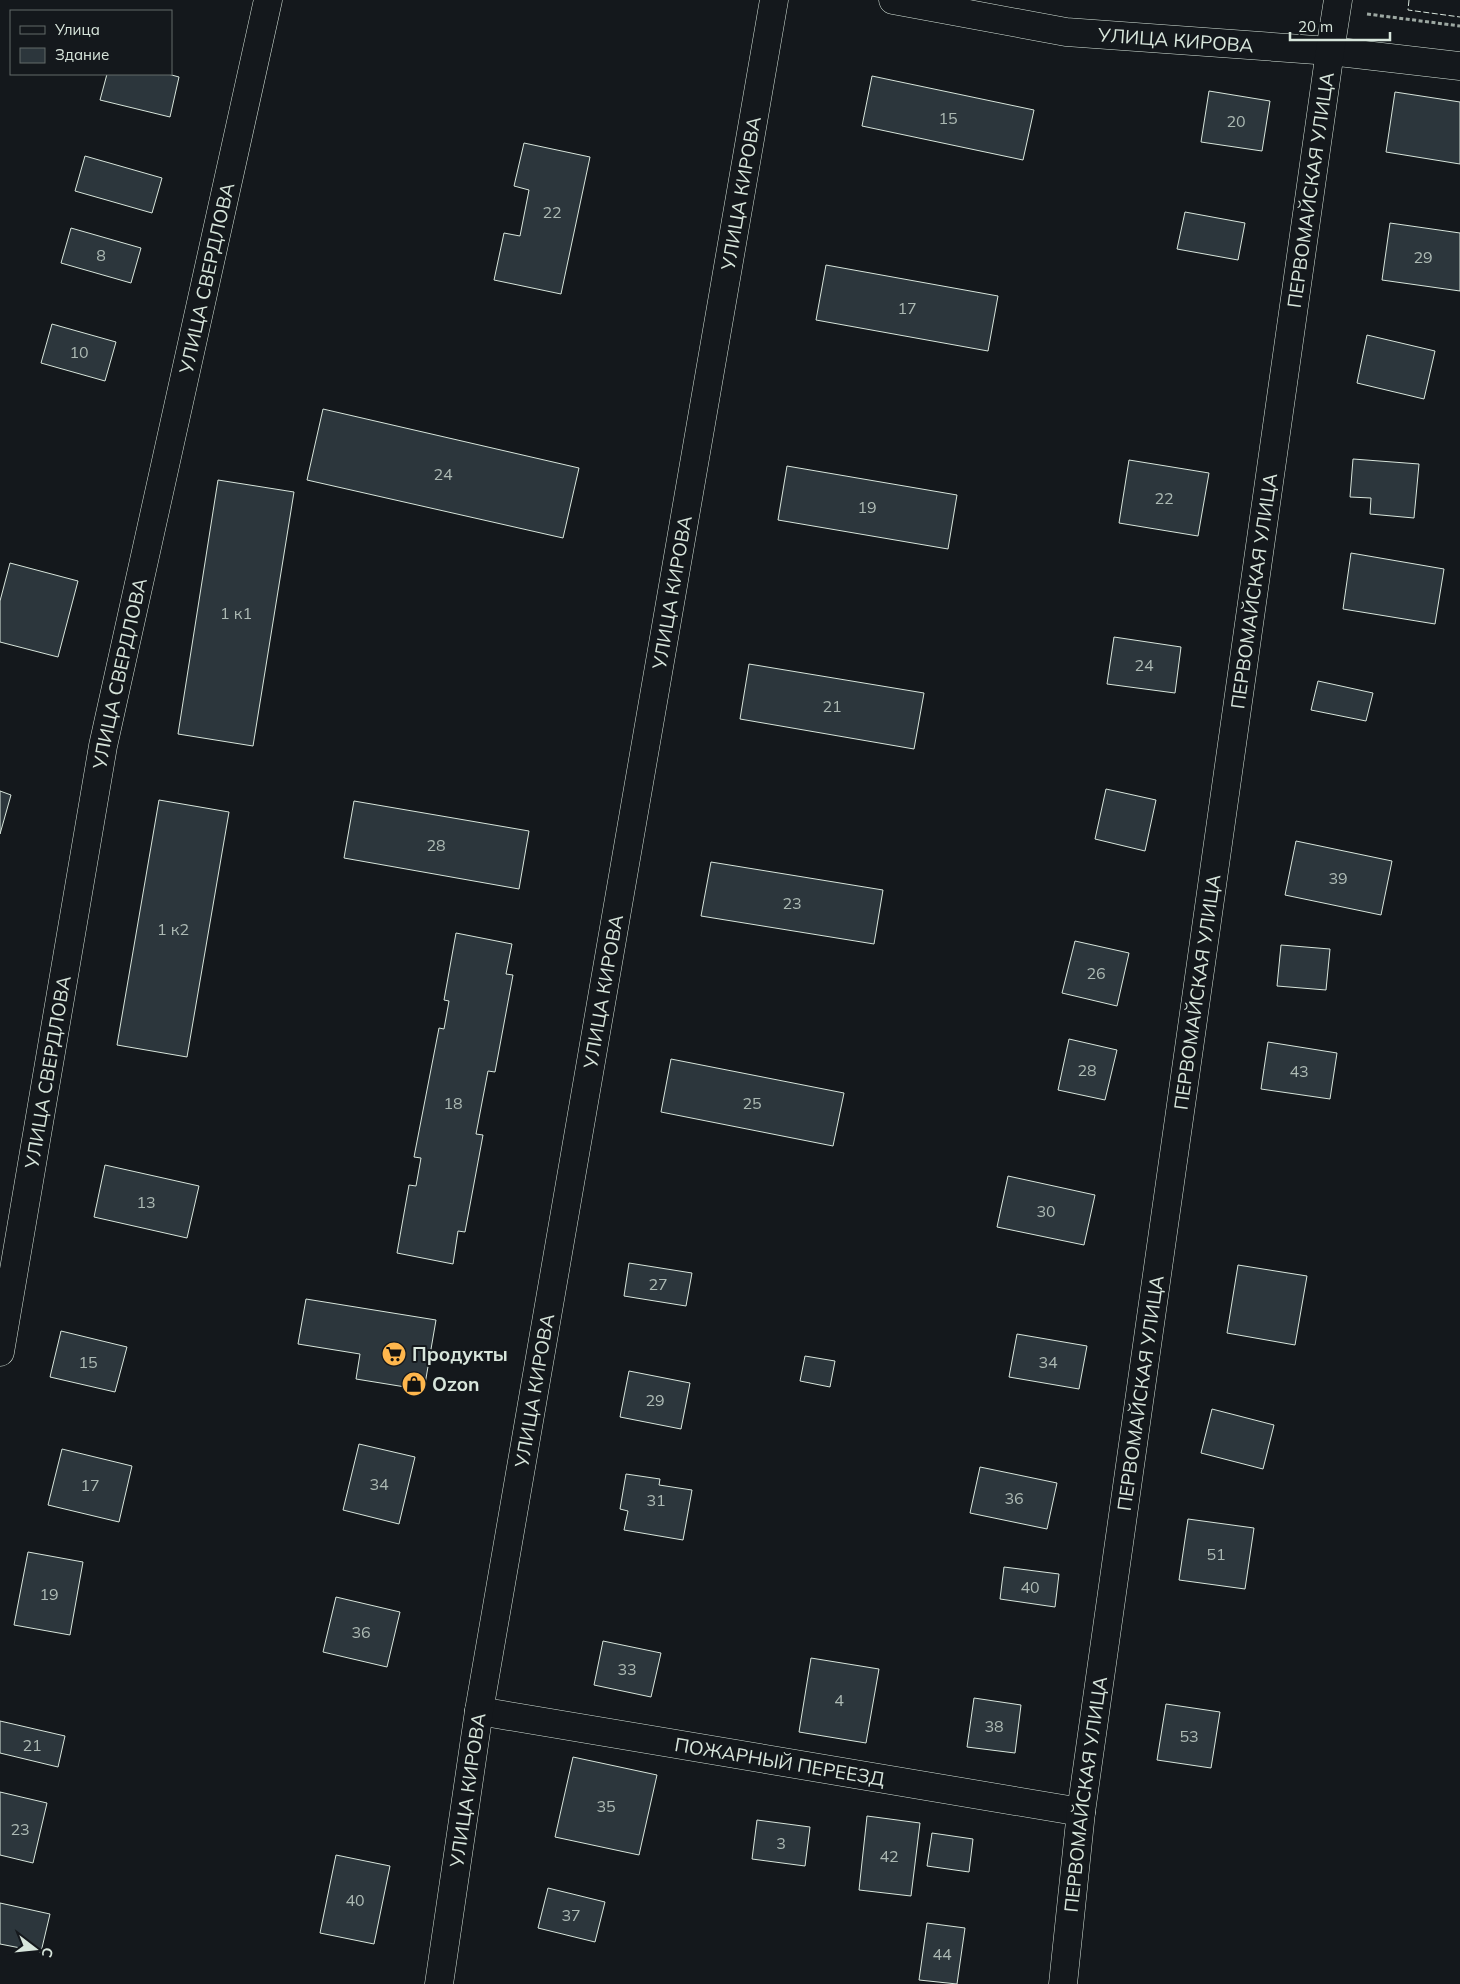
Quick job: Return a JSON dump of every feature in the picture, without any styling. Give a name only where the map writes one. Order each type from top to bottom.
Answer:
[{"type":"street","name":"УЛИЦА СВЕРДЛОВА","points":[[0,1352],[103,746],[268,0]]},
{"type":"street","name":"УЛИЦА КИРОВА","points":[[439,1984],[479,1711],[774,0]]},
{"type":"street","name":"УЛИЦА КИРОВА","points":[[893,0],[1066,32],[1330,51],[1460,66]]},
{"type":"street","name":"ПЕРВОМАЙСКАЯ УЛИЦА","points":[[1064,1984],[1081,1812],[1338,5]]},
{"type":"street","name":"ПОЖАРНЫЙ ПЕРЕЕЗД","points":[[479,1711],[1081,1812]]},
{"type":"path","points":[[1338,5],[1460,26]]},
{"type":"building","points":[[107,75],[172,75],[179,77],[170,117],[100,100]]},
{"type":"building","points":[[872,76],[1034,110],[1023,160],[862,126]]},
{"type":"building","points":[[1209,91],[1270,101],[1262,151],[1201,142]]},
{"type":"building","points":[[1395,92],[1460,102],[1460,164],[1386,152]]},
{"type":"building","points":[[524,143],[590,157],[561,294],[494,280],[504,233],[520,236],[529,190],[514,186]]},
{"type":"building","points":[[85,156],[162,178],[152,213],[75,191]]},
{"type":"building","points":[[1185,212],[1245,223],[1238,260],[1177,249]]},
{"type":"building","points":[[1390,223],[1460,233],[1460,291],[1382,280]]},
{"type":"building","points":[[71,228],[141,248],[131,283],[61,263]]},
{"type":"building","points":[[826,265],[998,296],[988,351],[816,320]]},
{"type":"building","points":[[52,324],[116,342],[105,381],[41,363]]},
{"type":"building","points":[[1367,335],[1435,351],[1424,399],[1357,383]]},
{"type":"building","points":[[323,409],[579,468],[563,538],[307,480]]},
{"type":"building","points":[[1353,459],[1419,464],[1414,518],[1370,514],[1371,498],[1350,497]]},
{"type":"building","points":[[1129,460],[1209,473],[1198,536],[1119,523]]},
{"type":"building","points":[[787,466],[957,495],[948,549],[778,520]]},
{"type":"building","points":[[218,480],[294,492],[253,746],[178,734]]},
{"type":"building","points":[[1351,553],[1444,569],[1435,624],[1343,609]]},
{"type":"building","points":[[10,563],[78,581],[58,657],[0,642],[0,601]]},
{"type":"building","points":[[1114,637],[1181,647],[1175,693],[1107,684]]},
{"type":"building","points":[[749,664],[924,693],[914,749],[740,719]]},
{"type":"building","points":[[1318,681],[1373,693],[1366,721],[1311,710]]},
{"type":"building","points":[[1106,789],[1156,800],[1145,851],[1095,839]]},
{"type":"building","points":[[0,791],[11,795],[0,834]]},
{"type":"building","points":[[159,800],[229,812],[187,1057],[117,1045]]},
{"type":"building","points":[[354,801],[529,831],[519,889],[344,858]]},
{"type":"building","points":[[1296,841],[1392,861],[1381,915],[1285,895]]},
{"type":"building","points":[[711,862],[883,890],[874,944],[701,916]]},
{"type":"building","points":[[456,933],[512,944],[506,974],[513,975],[495,1072],[488,1071],[476,1134],[483,1135],[465,1232],[458,1231],[453,1264],[397,1253],[409,1185],[416,1186],[421,1158],[414,1157],[439,1028],[444,1029],[449,1001],[444,1000]]},
{"type":"building","points":[[1075,941],[1129,953],[1117,1006],[1062,993]]},
{"type":"building","points":[[1281,945],[1330,949],[1326,990],[1277,986]]},
{"type":"building","points":[[1069,1039],[1117,1050],[1105,1100],[1058,1090]]},
{"type":"building","points":[[1268,1042],[1337,1053],[1330,1099],[1261,1089]]},
{"type":"building","points":[[671,1059],[844,1093],[833,1146],[661,1112]]},
{"type":"building","points":[[105,1165],[199,1186],[187,1238],[94,1217]]},
{"type":"building","points":[[1008,1176],[1095,1195],[1084,1245],[997,1227]]},
{"type":"building","points":[[629,1263],[692,1273],[686,1306],[624,1296]]},
{"type":"building","points":[[1238,1265],[1307,1276],[1295,1345],[1227,1333]]},
{"type":"building","points":[[306,1299],[436,1320],[424,1390],[356,1379],[360,1354],[298,1344]]},
{"type":"building","points":[[61,1331],[127,1347],[115,1392],[50,1377]]},
{"type":"building","points":[[1017,1334],[1087,1346],[1079,1389],[1009,1377]]},
{"type":"building","points":[[805,1356],[835,1361],[830,1387],[800,1381]]},
{"type":"building","points":[[629,1371],[690,1383],[681,1429],[620,1417]]},
{"type":"building","points":[[1212,1409],[1274,1425],[1263,1469],[1201,1453]]},
{"type":"building","points":[[359,1444],[415,1457],[399,1524],[343,1510]]},
{"type":"building","points":[[62,1449],[132,1466],[119,1522],[48,1505]]},
{"type":"building","points":[[980,1467],[1057,1483],[1047,1529],[970,1513]]},
{"type":"building","points":[[626,1474],[660,1479],[659,1485],[692,1490],[683,1540],[624,1530],[628,1511],[620,1509]]},
{"type":"building","points":[[1188,1519],[1254,1528],[1245,1589],[1179,1580]]},
{"type":"building","points":[[28,1552],[83,1562],[70,1635],[14,1625]]},
{"type":"building","points":[[1004,1567],[1059,1574],[1055,1607],[1000,1599]]},
{"type":"building","points":[[336,1597],[400,1612],[387,1667],[323,1652]]},
{"type":"building","points":[[603,1641],[661,1653],[651,1697],[594,1685]]},
{"type":"building","points":[[811,1658],[879,1669],[866,1743],[799,1732]]},
{"type":"building","points":[[974,1698],[1021,1705],[1015,1753],[967,1747]]},
{"type":"building","points":[[1166,1704],[1220,1712],[1211,1768],[1157,1760]]},
{"type":"building","points":[[0,1721],[65,1736],[58,1767],[0,1753]]},
{"type":"building","points":[[573,1757],[657,1775],[639,1855],[555,1837]]},
{"type":"building","points":[[0,1792],[47,1803],[33,1863],[0,1855]]},
{"type":"building","points":[[867,1816],[920,1823],[911,1896],[859,1890]]},
{"type":"building","points":[[757,1820],[810,1827],[805,1866],[752,1859]]},
{"type":"building","points":[[932,1833],[973,1839],[969,1872],[927,1866]]},
{"type":"building","points":[[336,1855],[390,1866],[374,1944],[320,1933]]},
{"type":"building","points":[[548,1888],[605,1902],[595,1942],[538,1928]]},
{"type":"building","points":[[0,1903],[50,1914],[41,1952],[0,1944]]},
{"type":"building","points":[[927,1923],[965,1928],[957,1984],[919,1980]]},
{"type":"fence","points":[[1409,0],[1408,10],[1460,17]]},
{"type":"place","name":"Продукты","points":[[394,1354]]},
{"type":"place","name":"Ozon","points":[[414,1384]]}]
